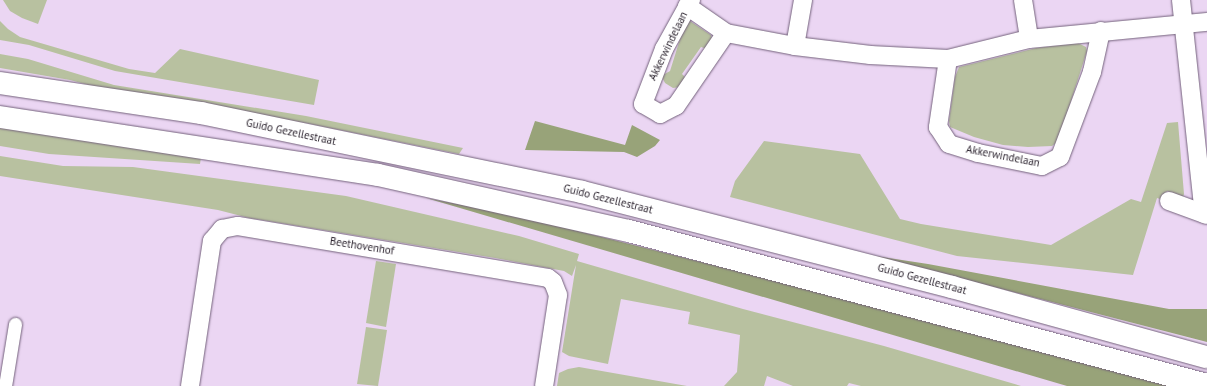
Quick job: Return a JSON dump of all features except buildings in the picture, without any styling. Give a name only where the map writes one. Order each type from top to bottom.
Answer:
[{"type":"main road","name":"Guido Gezellestraat","points":[[0,83],[201,113],[582,192],[952,287],[1207,357]]},
{"type":"main road","points":[[0,117],[378,175],[629,231],[1207,385]]},
{"type":"street","points":[[796,46],[803,0]]},
{"type":"street","points":[[1023,0],[1029,39]]},
{"type":"street","points":[[1169,201],[1206,214],[1181,0]]},
{"type":"street","name":"Akkerwindelaan","points":[[726,33],[676,106],[660,114],[643,104],[664,49],[689,3],[726,33],[796,46],[870,55],[948,59],[1029,39],[1100,31],[1207,22]]},
{"type":"street","name":"Akkerwindelaan","points":[[948,59],[938,127],[949,144],[978,153],[1042,166],[1060,157],[1092,72],[1100,31]]},
{"type":"street","name":"Beethovenhof","points":[[195,385],[212,241],[222,229],[238,226],[548,278],[556,288],[558,295],[544,386]]},
{"type":"street","points":[[5,386],[15,324]]},
{"type":"green space","points":[[3,0],[47,0],[38,24],[22,18],[10,11]]},
{"type":"green space","points":[[686,20],[690,21],[711,35],[712,39],[707,49],[701,47],[682,74],[686,78],[680,87],[673,88],[665,83],[662,77],[670,71]]},
{"type":"green space","points":[[0,21],[8,29],[20,37],[129,69],[155,73],[180,49],[319,80],[314,105],[115,71],[29,45],[0,40]]},
{"type":"green space","points":[[1078,43],[1086,47],[1087,51],[1065,120],[1056,143],[1052,146],[1028,147],[1003,145],[974,137],[950,127],[949,121],[955,77],[959,67],[1036,48]]},
{"type":"green space","points":[[0,54],[28,59],[114,85],[306,116],[463,148],[459,154],[305,123],[114,92],[70,80],[0,68]]},
{"type":"green space","points":[[535,121],[625,145],[632,125],[660,140],[655,146],[637,157],[624,152],[525,150]]},
{"type":"green space","points":[[1178,122],[1184,194],[1183,197],[1167,191],[1163,200],[1157,198],[1133,275],[957,256],[730,197],[735,181],[764,141],[860,154],[900,219],[921,224],[1051,245],[1131,199],[1141,202],[1167,123]]},
{"type":"green space","points":[[0,127],[201,157],[200,164],[49,154],[0,146]]},
{"type":"green space","points":[[0,156],[63,166],[133,167],[346,196],[519,236],[579,254],[577,261],[743,309],[884,346],[1021,386],[861,386],[849,383],[847,386],[793,386],[767,376],[764,386],[724,386],[737,372],[740,335],[688,324],[690,312],[621,299],[608,364],[569,356],[562,352],[576,265],[572,276],[564,271],[495,258],[249,218],[218,210],[0,176]]},
{"type":"green space","points":[[426,198],[541,220],[554,225],[745,273],[1176,386],[1067,386]]},
{"type":"green space","points":[[869,255],[928,264],[1169,309],[1207,309],[1207,342]]},
{"type":"green space","points":[[376,261],[396,264],[386,327],[366,323]]},
{"type":"green space","points":[[366,327],[387,330],[378,386],[357,384]]},
{"type":"green space","points":[[579,367],[687,386],[557,386],[559,373],[568,369]]}]
